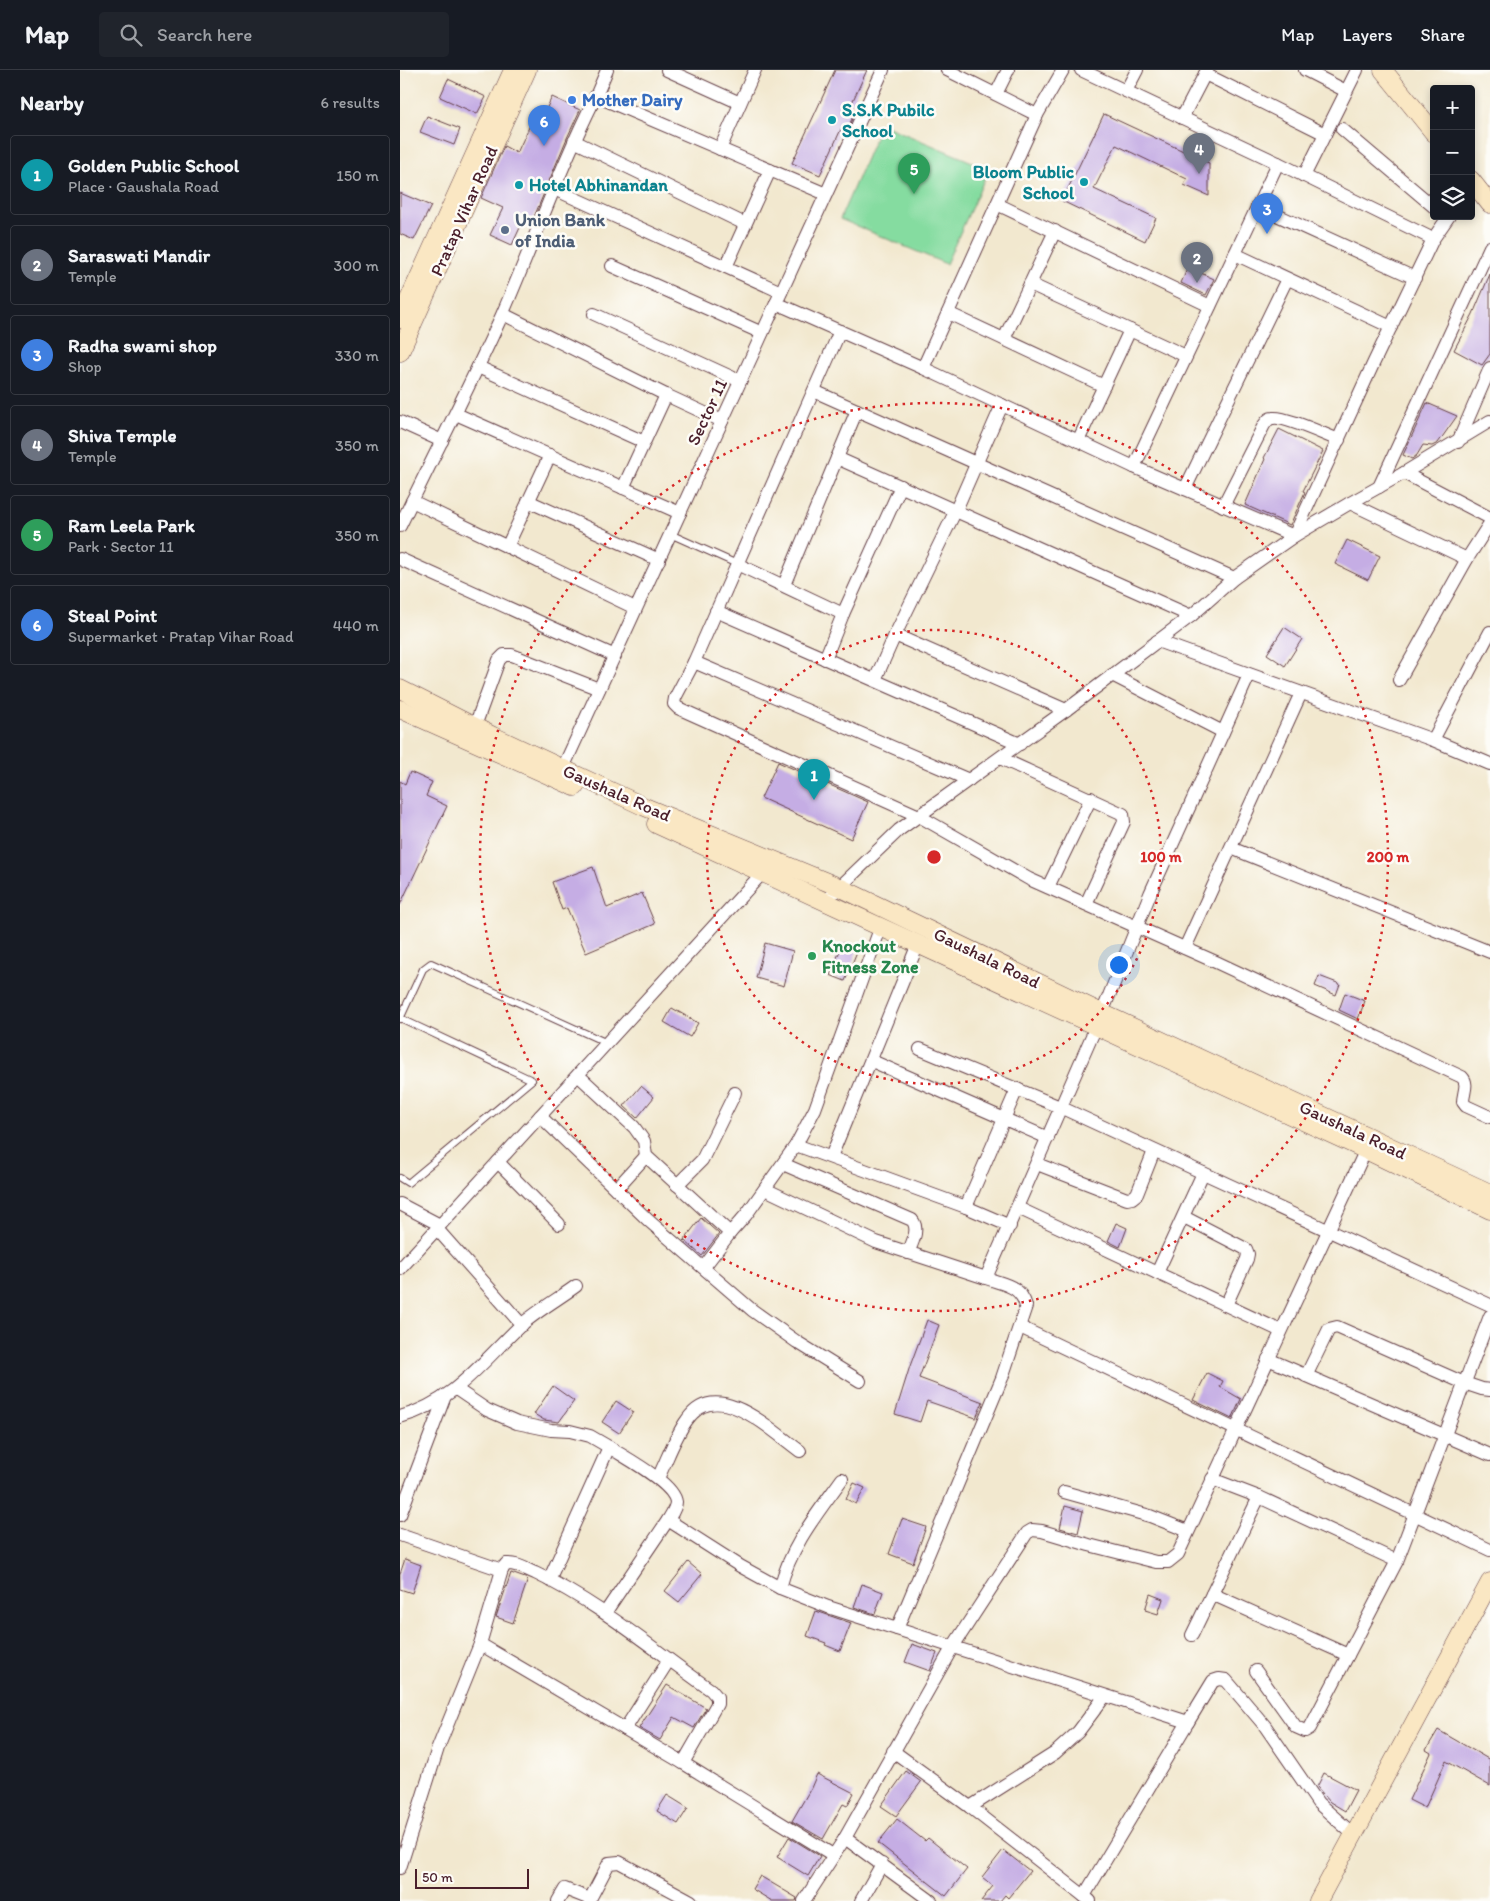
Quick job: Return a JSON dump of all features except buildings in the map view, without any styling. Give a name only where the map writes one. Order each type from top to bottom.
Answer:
[{"type":"street","name":"Pratap Vihar Road","points":[[400,319],[513,70]]},
{"type":"street","name":"Pratap Vihar Road","points":[[401,347],[528,70]]},
{"type":"street","points":[[400,526],[456,414],[502,314],[574,141],[607,70]]},
{"type":"street","points":[[667,70],[740,103]]},
{"type":"street","points":[[720,149],[755,70]]},
{"type":"street","name":"Sector 11","points":[[563,768],[615,656],[635,607],[883,70]]},
{"type":"street","points":[[996,94],[1008,70]]},
{"type":"street","points":[[922,368],[1037,115],[1063,70]]},
{"type":"street","points":[[1081,70],[1433,239]]},
{"type":"street","points":[[1126,91],[1137,70]]},
{"type":"street","points":[[1306,70],[1346,91]]},
{"type":"street","points":[[1304,176],[1357,70]]},
{"type":"street","points":[[1383,70],[1432,130]]},
{"type":"street","points":[[949,71],[1037,115]]},
{"type":"street","points":[[1182,118],[1206,72],[1324,134]]},
{"type":"street","points":[[596,96],[826,194]]},
{"type":"street","points":[[1342,130],[1430,204]]},
{"type":"street","points":[[574,141],[745,224]]},
{"type":"street","points":[[1134,467],[1278,163]]},
{"type":"street","points":[[726,267],[770,170]]},
{"type":"street","points":[[1475,186],[1490,204]]},
{"type":"street","points":[[554,189],[726,267],[840,332],[922,368],[1134,467],[1294,536]]},
{"type":"street","points":[[997,204],[1210,306]]},
{"type":"street","points":[[1257,206],[1415,278]]},
{"type":"street","points":[[1294,536],[1433,239],[1445,220]]},
{"type":"street","points":[[1004,339],[1055,231]]},
{"type":"street","points":[[1379,487],[1490,247]]},
{"type":"street","points":[[1235,254],[1391,327]]},
{"type":"street","points":[[612,266],[762,333]]},
{"type":"street","points":[[1185,489],[1287,279]]},
{"type":"street","points":[[1030,284],[1186,356]]},
{"type":"street","points":[[948,313],[1104,386]]},
{"type":"street","points":[[502,314],[722,421]]},
{"type":"street","points":[[594,314],[740,381]]},
{"type":"street","points":[[1078,441],[1130,330]]},
{"type":"street","points":[[840,332],[694,662],[675,698],[674,704],[678,708],[920,816],[1029,879],[1185,948],[1462,1077],[1466,1086],[1463,1102],[1466,1106],[1490,1117]]},
{"type":"street","points":[[478,366],[644,442]]},
{"type":"street","points":[[1458,442],[1490,368]]},
{"type":"street","points":[[814,391],[1234,578]]},
{"type":"street","points":[[624,488],[666,395]]},
{"type":"street","points":[[874,680],[956,510],[1002,405]]},
{"type":"street","points":[[784,585],[857,410]]},
{"type":"street","points":[[456,414],[680,513]]},
{"type":"street","points":[[1223,506],[1264,425],[1269,419],[1275,417],[1285,420],[1339,440]]},
{"type":"street","points":[[825,901],[900,830],[1157,642],[1191,616],[1234,578],[1294,536],[1458,442],[1490,421]]},
{"type":"street","points":[[400,422],[442,441]]},
{"type":"street","points":[[506,546],[550,455]]},
{"type":"street","points":[[837,458],[1191,616]]},
{"type":"street","points":[[1404,473],[1490,518]]},
{"type":"street","points":[[825,659],[900,486]]},
{"type":"street","points":[[412,501],[635,607]]},
{"type":"street","points":[[528,501],[658,560]]},
{"type":"street","points":[[1350,503],[1467,559]]},
{"type":"street","points":[[1399,680],[1467,559],[1490,523]]},
{"type":"street","points":[[400,559],[615,656]]},
{"type":"street","points":[[737,564],[843,614]]},
{"type":"street","points":[[716,611],[1020,744]]},
{"type":"street","points":[[1433,740],[1490,632]]},
{"type":"street","points":[[895,634],[1066,710]]},
{"type":"street","points":[[1157,642],[1433,740],[1490,764]]},
{"type":"street","points":[[475,726],[499,660],[504,655],[512,655],[599,689]]},
{"type":"street","points":[[694,662],[970,780]]},
{"type":"street","points":[[1112,675],[1223,732]]},
{"type":"street","points":[[986,1278],[1099,1020],[1136,926],[1250,675]]},
{"type":"street","name":"Gaushala Road","points":[[400,690],[768,866],[825,901],[918,944],[1099,1020],[1368,1145],[1489,1204]]},
{"type":"street","points":[[1185,948],[1301,693]]},
{"type":"street","name":"Gaushala Road","points":[[400,710],[768,866],[839,887],[1099,1020]]},
{"type":"street","points":[[1000,758],[1123,814],[1124,822],[1086,904]]},
{"type":"street","points":[[1048,887],[1091,798]]},
{"type":"street","points":[[1231,848],[1490,952]]},
{"type":"street","points":[[400,1269],[768,866]]},
{"type":"street","points":[[704,1267],[783,1164],[815,1110],[881,926]]},
{"type":"street","points":[[831,1157],[872,1061],[918,944]]},
{"type":"street","points":[[920,1049],[1060,1107],[1490,1305]]},
{"type":"street","points":[[872,1061],[1048,1138]]},
{"type":"street","points":[[578,1075],[634,1127],[644,1141],[646,1156],[730,1233]]},
{"type":"street","points":[[966,1207],[1018,1090]]},
{"type":"street","points":[[677,1185],[702,1160],[735,1093]]},
{"type":"street","points":[[540,1116],[649,1220],[752,1310],[797,1342],[860,1381]]},
{"type":"street","points":[[796,1145],[966,1207],[1010,1226]]},
{"type":"street","points":[[804,1901],[845,1838],[952,1648],[1027,1533],[1032,1530],[1042,1530],[1089,1545],[1156,1562],[1168,1562],[1178,1554],[1368,1145]]},
{"type":"street","points":[[1037,1164],[1127,1199],[1132,1198],[1136,1194],[1154,1151]]},
{"type":"street","points":[[616,1189],[646,1156]]},
{"type":"street","points":[[498,1162],[559,1224]]},
{"type":"street","points":[[783,1164],[912,1220],[916,1224],[916,1230],[908,1253]]},
{"type":"street","points":[[1157,1273],[1203,1173]]},
{"type":"street","points":[[765,1189],[876,1242],[1015,1288],[1023,1296],[1026,1306],[1002,1378],[897,1629]]},
{"type":"street","points":[[400,1204],[438,1227],[522,1325]]},
{"type":"street","points":[[1018,1208],[1281,1331]]},
{"type":"street","points":[[1184,1217],[1246,1249],[1247,1259],[1226,1305]]},
{"type":"street","points":[[400,1417],[418,1412],[456,1389],[522,1325],[576,1286]]},
{"type":"street","points":[[1256,1671],[1296,1727],[1305,1731],[1310,1728],[1397,1561],[1464,1383],[1486,1338],[1490,1316]]},
{"type":"street","points":[[1020,1327],[1490,1550]]},
{"type":"street","points":[[1306,1376],[1329,1329],[1337,1327],[1464,1383],[1490,1390]]},
{"type":"street","points":[[1268,1359],[1490,1455]]},
{"type":"street","points":[[456,1389],[487,1410],[517,1423],[590,1436],[658,1478],[672,1494],[676,1501],[668,1520],[605,1613]]},
{"type":"street","points":[[400,1515],[445,1396]]},
{"type":"street","points":[[658,1478],[687,1420],[698,1408],[714,1402],[729,1404],[745,1411],[800,1451]]},
{"type":"street","points":[[549,1580],[609,1447]]},
{"type":"street","points":[[780,1588],[788,1560],[842,1479]]},
{"type":"street","points":[[1212,1479],[1259,1497],[1397,1561]]},
{"type":"street","points":[[1064,1492],[1150,1516],[1188,1531]]},
{"type":"street","points":[[1192,1635],[1259,1497]]},
{"type":"street","points":[[668,1520],[740,1566],[780,1588],[828,1607],[1188,1722]]},
{"type":"street","points":[[400,1535],[502,1570]]},
{"type":"street","points":[[400,1868],[438,1748],[480,1644],[502,1570],[506,1564],[514,1564],[549,1580],[605,1613],[712,1690],[717,1696],[717,1704],[683,1763]]},
{"type":"street","points":[[1318,1901],[1489,1586]]},
{"type":"street","points":[[1212,1594],[1348,1655]]},
{"type":"street","points":[[480,1644],[683,1763],[833,1855]]},
{"type":"street","points":[[625,1729],[668,1660]]},
{"type":"street","points":[[893,1751],[970,1807],[1087,1899],[1188,1722],[1213,1681],[1219,1678],[1226,1680],[1265,1726],[1318,1803],[1354,1835]]},
{"type":"street","points":[[970,1807],[1055,1753],[1078,1732],[1105,1696]]},
{"type":"street","points":[[845,1838],[931,1901]]},
{"type":"street","points":[[558,1901],[565,1890],[590,1899],[609,1863],[619,1862],[691,1901]]},
{"type":"street","points":[[861,1901],[882,1864]]},
{"type":"lane","points":[[670,534],[737,564]]},
{"type":"lane","points":[[400,1178],[408,1183],[532,1080],[400,1018],[423,969],[432,962],[607,1043]]},
{"type":"green space","points":[[881,124],[989,169],[946,264],[840,219]]},
{"type":"place","name":"Mother Dairy","points":[[572,100]]},
{"type":"place","name":"S.S.K Pubilc School","points":[[832,120]]},
{"type":"place","name":"Steal Point","points":[[544,146]]},
{"type":"place","name":"Shiva Temple","points":[[1199,174]]},
{"type":"place","name":"Bloom Public School","points":[[1084,182]]},
{"type":"place","name":"Hotel Abhinandan","points":[[519,185]]},
{"type":"place","name":"Ram Leela Park","points":[[914,194]]},
{"type":"place","name":"Union Bank of India","points":[[505,230]]},
{"type":"place","name":"Radha swami shop","points":[[1267,234]]},
{"type":"place","name":"Saraswati Mandir","points":[[1197,283]]},
{"type":"place","name":"Golden Public School","points":[[814,800]]},
{"type":"place","name":"Knockout Fitness Zone","points":[[812,956]]}]
